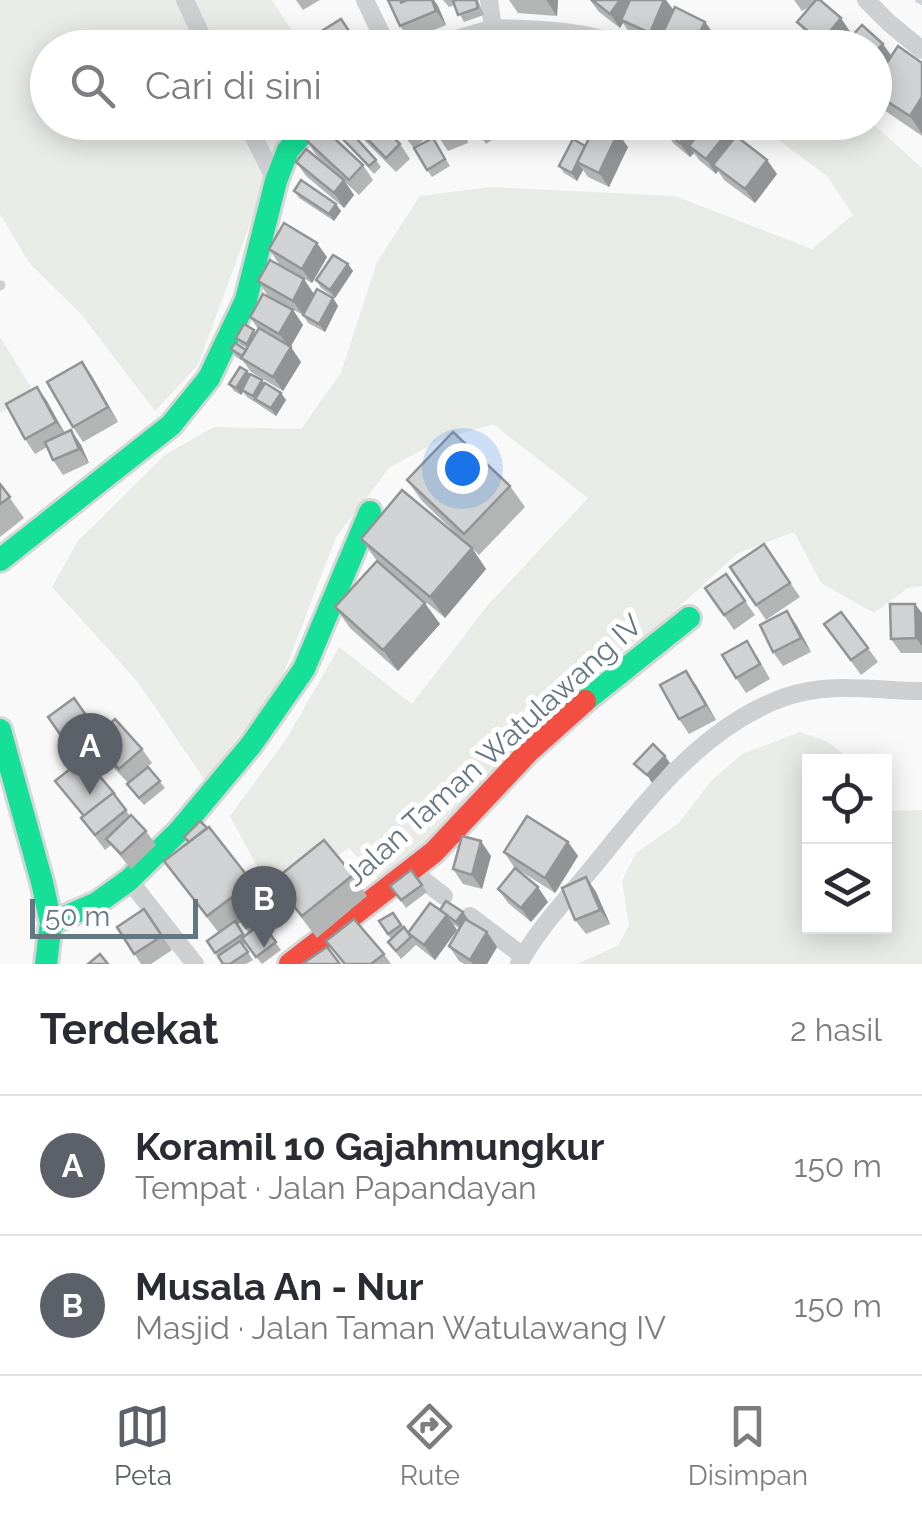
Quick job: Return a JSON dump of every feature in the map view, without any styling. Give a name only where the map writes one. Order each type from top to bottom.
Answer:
[{"type":"street","points":[[185,0],[199,30]]},
{"type":"street","points":[[365,0],[379,30]]},
{"type":"street","points":[[489,0],[492,28]]},
{"type":"street","points":[[866,0],[922,50]]},
{"type":"street","points":[[485,30],[534,30]]},
{"type":"street","points":[[255,140],[276,180]]},
{"type":"street","points":[[0,560],[150,444],[209,378],[246,300],[276,180],[288,150],[297,140]]},
{"type":"street","points":[[51,923],[97,903],[129,880],[180,830],[251,745],[304,669],[370,512]]},
{"type":"street","name":"Jalan Taman Watulawang IV","points":[[290,964],[456,832],[537,743],[588,697],[689,618]]},
{"type":"street","points":[[470,916],[521,960],[537,934],[670,776],[714,736],[786,696],[836,687],[922,691]]},
{"type":"street","points":[[0,730],[51,923],[46,964]]},
{"type":"street","points":[[410,870],[444,896]]},
{"type":"street","points":[[129,880],[196,964]]},
{"type":"shaded area","points":[[0,0],[272,0],[291,30],[30,30],[30,140],[281,140],[198,365],[155,411],[82,315],[30,264],[0,214]]},
{"type":"shaded area","points":[[778,140],[891,140],[922,168],[922,586],[908,588],[874,613],[821,583],[794,532],[738,553],[660,624],[578,684],[509,761],[385,886],[349,848],[282,892],[258,868],[230,816],[287,738],[339,647],[412,704],[487,606],[588,498],[493,424],[441,440],[390,467],[336,537],[280,683],[205,780],[137,681],[52,587],[78,541],[166,454],[214,427],[301,429],[341,373],[377,262],[420,196],[490,187],[675,196],[812,249],[853,215],[827,176]]},
{"type":"shaded area","points":[[0,337],[35,394],[0,413]]},
{"type":"shaded area","points":[[800,732],[828,742],[843,754],[802,754],[802,934],[892,934],[892,811],[922,810],[922,964],[576,964],[618,946],[629,925],[622,881],[636,853],[679,823],[711,781],[742,754]]},
{"type":"building","points":[[388,0],[432,0],[436,11],[400,26]]},
{"type":"building","points":[[476,0],[478,8],[458,15],[453,1]]},
{"type":"building","points":[[592,0],[620,0],[610,14]]},
{"type":"building","points":[[630,0],[664,0],[651,30],[621,20]]},
{"type":"building","points":[[816,0],[841,18],[831,30],[807,30],[797,22]]},
{"type":"building","points":[[675,7],[705,22],[701,30],[664,30]]},
{"type":"building","points":[[341,19],[348,30],[323,30]]},
{"type":"building","points":[[898,46],[922,63],[922,97],[910,116],[892,104],[892,55]]},
{"type":"building","points":[[336,140],[363,165],[349,180],[307,141]]},
{"type":"building","points":[[344,140],[358,140],[376,160],[369,166]]},
{"type":"building","points":[[368,140],[396,140],[400,144],[386,158]]},
{"type":"building","points":[[434,140],[445,159],[427,170],[414,148]]},
{"type":"building","points":[[572,140],[585,146],[572,173],[559,166]]},
{"type":"building","points":[[588,140],[615,140],[599,173],[577,162]]},
{"type":"building","points":[[694,140],[721,140],[706,159],[689,146]]},
{"type":"building","points":[[733,140],[741,140],[767,160],[745,189],[713,165]]},
{"type":"building","points":[[306,149],[344,180],[334,193],[296,162]]},
{"type":"building","points":[[301,180],[336,204],[329,214],[294,191]]},
{"type":"building","points":[[284,223],[317,243],[302,269],[269,249]]},
{"type":"building","points":[[333,255],[348,264],[330,290],[316,280]]},
{"type":"building","points":[[270,260],[304,279],[293,301],[258,281]]},
{"type":"building","points":[[317,289],[333,298],[319,324],[303,315]]},
{"type":"building","points":[[263,294],[293,310],[279,334],[250,317]]},
{"type":"building","points":[[244,324],[254,330],[247,344],[236,338]]},
{"type":"building","points":[[259,328],[291,347],[273,377],[241,358]]},
{"type":"building","points":[[235,343],[246,350],[242,356],[231,349]]},
{"type":"building","points":[[82,362],[108,407],[73,427],[47,382]]},
{"type":"building","points":[[240,367],[247,371],[236,388],[229,384]]},
{"type":"building","points":[[250,374],[262,380],[253,396],[242,390]]},
{"type":"building","points":[[265,383],[281,393],[271,408],[255,399]]},
{"type":"building","points":[[37,387],[56,422],[25,439],[6,404]]},
{"type":"building","points":[[71,430],[79,449],[53,460],[45,442]]},
{"type":"building","points":[[453,432],[510,486],[464,534],[407,480]]},
{"type":"building","points":[[0,484],[10,497],[0,504]]},
{"type":"building","points":[[402,490],[472,548],[430,597],[361,539]]},
{"type":"building","points":[[764,544],[790,583],[756,605],[730,567]]},
{"type":"building","points":[[377,561],[425,603],[383,650],[335,607]]},
{"type":"building","points":[[726,574],[745,601],[724,615],[705,588]]},
{"type":"building","points":[[890,604],[915,604],[916,638],[891,639]]},
{"type":"building","points":[[787,611],[801,638],[773,652],[760,625]]},
{"type":"building","points":[[841,612],[868,648],[851,660],[824,624]]},
{"type":"building","points":[[747,641],[760,664],[736,678],[722,655]]},
{"type":"building","points":[[686,671],[706,705],[679,719],[660,685]]},
{"type":"building","points":[[74,698],[88,718],[62,737],[48,717]]},
{"type":"building","points":[[115,719],[142,749],[119,769],[92,740]]},
{"type":"building","points":[[653,744],[665,756],[647,775],[634,764]]},
{"type":"building","points":[[84,758],[114,793],[84,816],[55,781]]},
{"type":"building","points":[[148,767],[160,781],[139,798],[127,784]]},
{"type":"building","points":[[113,793],[126,810],[95,835],[81,818]]},
{"type":"building","points":[[131,815],[146,831],[121,854],[106,839]]},
{"type":"building","points":[[527,816],[568,842],[545,878],[504,852]]},
{"type":"building","points":[[200,821],[207,828],[189,842],[184,837]]},
{"type":"building","points":[[209,827],[252,882],[207,916],[164,861]]},
{"type":"building","points":[[462,836],[481,841],[472,875],[453,869]]},
{"type":"building","points":[[324,840],[353,875],[302,916],[273,881]]},
{"type":"building","points":[[515,868],[538,887],[521,908],[498,889]]},
{"type":"building","points":[[411,870],[422,885],[401,900],[390,886]]},
{"type":"building","points":[[586,877],[600,910],[575,920],[562,888]]},
{"type":"building","points":[[269,895],[277,905],[246,928],[238,917]]},
{"type":"building","points":[[446,901],[463,912],[456,922],[440,910]]},
{"type":"building","points":[[430,903],[447,915],[424,945],[408,933]]},
{"type":"building","points":[[144,909],[162,936],[134,954],[117,927]]},
{"type":"building","points":[[393,913],[401,925],[388,934],[379,921]]},
{"type":"building","points":[[354,919],[384,954],[371,964],[345,964],[326,941]]},
{"type":"building","points":[[465,919],[487,932],[470,960],[449,946]]},
{"type":"building","points":[[235,921],[243,934],[215,953],[207,941]]},
{"type":"building","points":[[262,923],[276,942],[256,957],[242,938]]},
{"type":"building","points":[[404,927],[411,937],[396,951],[388,942]]},
{"type":"building","points":[[240,941],[248,952],[230,964],[223,964],[218,956]]},
{"type":"building","points":[[327,947],[340,964],[302,964]]},
{"type":"building","points":[[100,954],[108,964],[88,964]]},
{"type":"waterway","points":[[918,0],[922,2]]},
{"type":"traffic: fast","points":[[0,560],[171,425],[209,378],[246,300],[276,181],[288,150],[297,140]]},
{"type":"traffic: fast","points":[[51,923],[97,903],[129,880],[180,830],[251,745],[304,669],[370,512]]},
{"type":"traffic: fast","points":[[585,701],[689,618]]},
{"type":"traffic: fast","points":[[0,730],[51,923],[46,964]]},
{"type":"traffic: jam","points":[[290,964],[434,852],[529,751],[585,701]]},
{"type":"place","name":"Koramil 10 Gajahmungkur","points":[[90,795]]},
{"type":"place","name":"Musala An - Nur","points":[[264,948]]}]
